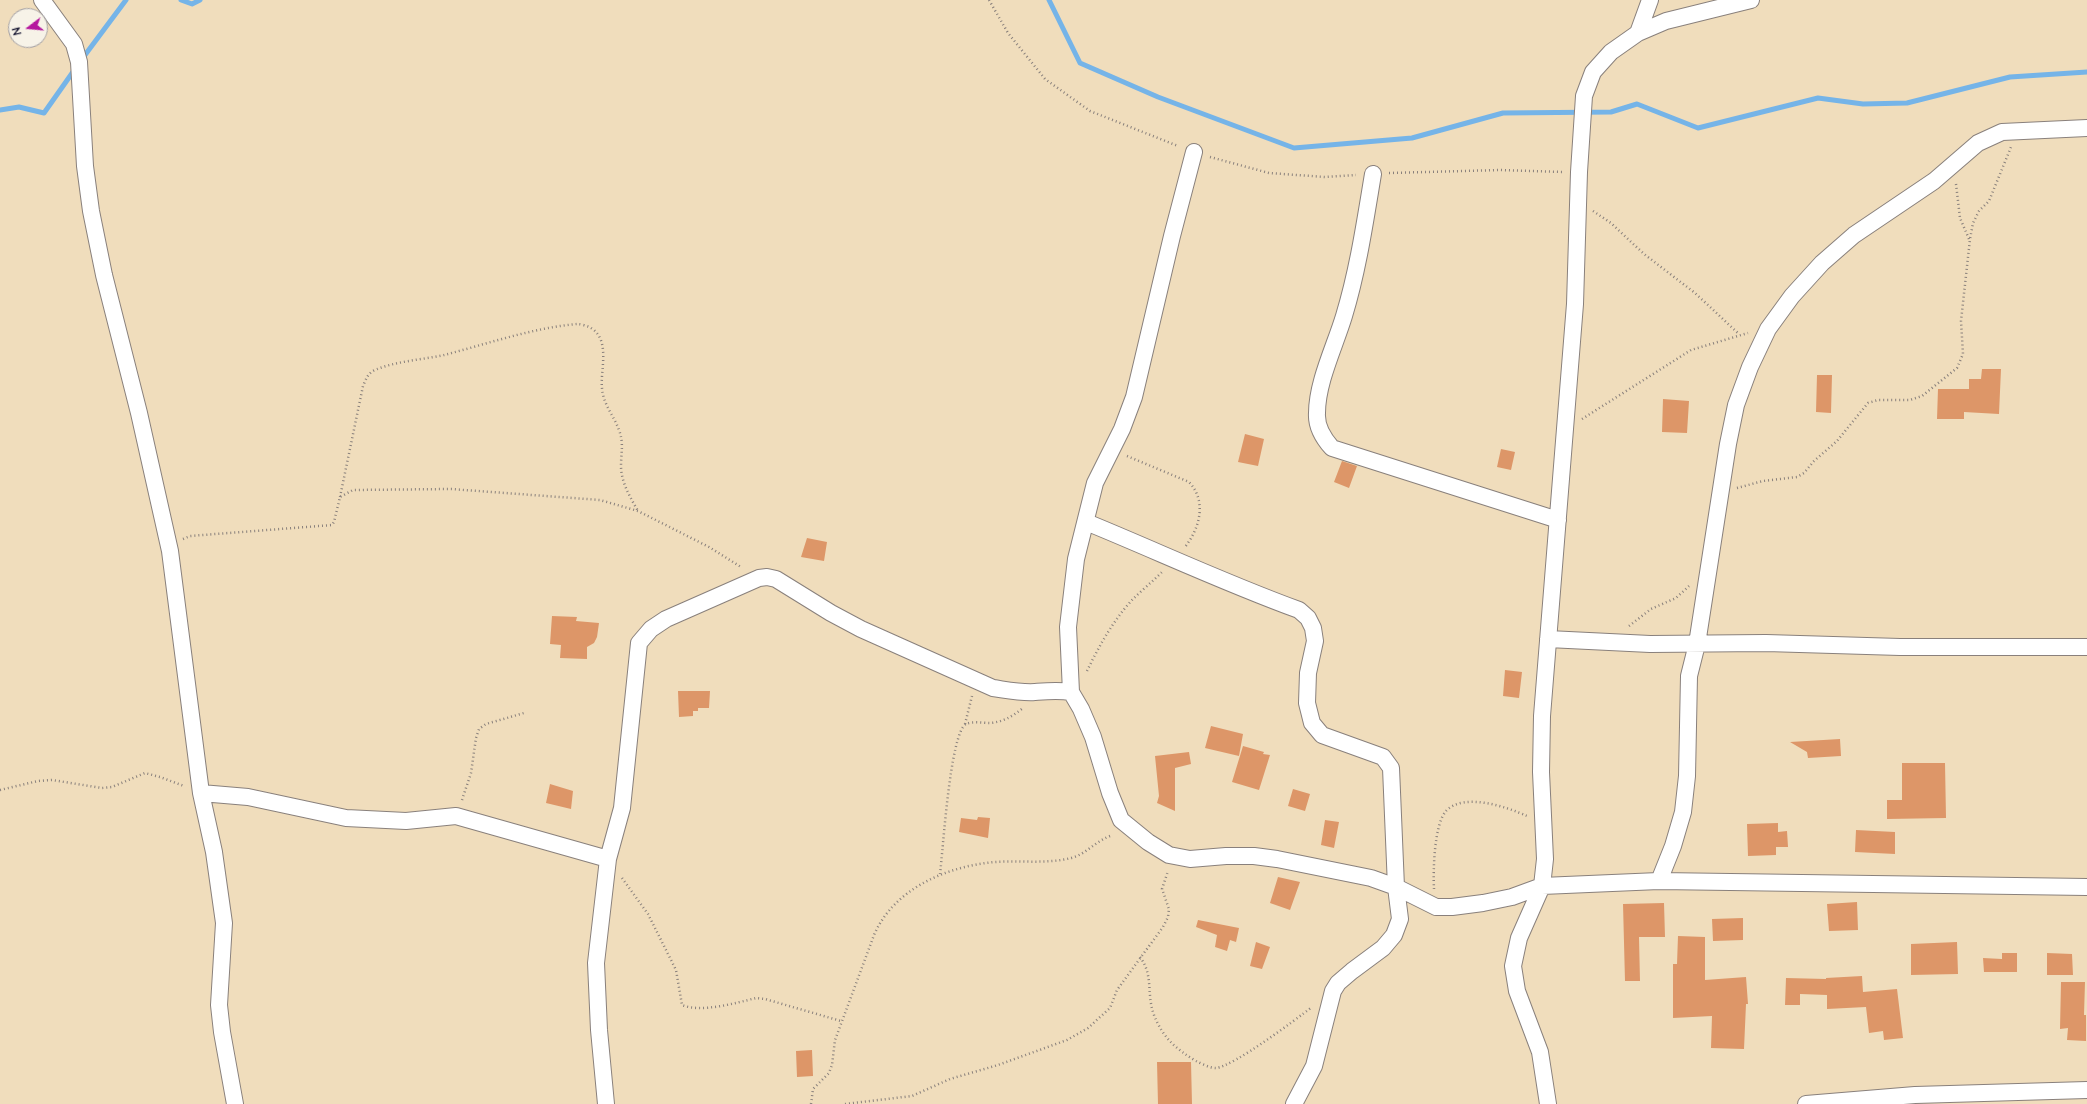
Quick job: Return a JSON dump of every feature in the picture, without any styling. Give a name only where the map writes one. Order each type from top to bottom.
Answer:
[{"type":"street","points":[[1638,33],[1650,0]]},
{"type":"street","points":[[1548,1104],[1540,1052],[1517,991],[1513,966],[1519,938],[1542,886],[1545,858],[1541,772],[1542,732],[1548,639],[1567,429],[1575,304],[1579,172],[1584,96],[1593,72],[1611,52],[1638,33],[1666,20],[1751,0]]},
{"type":"street","points":[[47,2],[74,44],[79,62],[85,166],[91,211],[104,275],[139,414],[170,551],[201,793],[214,852],[224,923],[219,1005],[222,1032],[235,1104]]},
{"type":"street","points":[[1659,880],[1673,846],[1683,812],[1687,776],[1689,676],[1698,644],[1728,444],[1736,404],[1750,367],[1768,329],[1792,296],[1822,263],[1854,235],[1934,181],[1978,143],[2002,132],[2087,128]]},
{"type":"street","points":[[1194,152],[1172,236],[1134,397],[1122,429],[1110,450],[1095,483],[1076,558],[1070,594],[1068,627],[1073,696],[1093,737],[1116,810],[1121,820],[1132,830],[1169,854],[1190,859],[1226,856],[1254,856],[1277,859],[1371,878],[1396,887],[1436,907],[1452,907],[1483,903],[1512,897],[1542,886],[1659,880],[2087,887]]},
{"type":"street","points":[[1373,174],[1360,256],[1344,315],[1322,385],[1316,413],[1321,436],[1332,448],[1558,520]]},
{"type":"street","points":[[1086,522],[1176,559],[1212,577],[1299,610],[1308,618],[1313,628],[1315,641],[1308,673],[1306,703],[1312,723],[1322,735],[1383,757],[1391,768],[1396,887],[1400,919],[1394,935],[1383,948],[1338,983],[1333,991],[1314,1066],[1294,1104]]},
{"type":"street","points":[[606,1104],[599,1030],[596,963],[608,859],[622,808],[639,643],[651,629],[666,619],[758,578],[767,577],[776,579],[831,613],[861,629],[993,688],[1034,692],[1057,689],[1073,696]]},
{"type":"street","points":[[1548,639],[1608,643],[1766,643],[1824,646],[1971,648],[2087,647]]},
{"type":"street","points":[[201,793],[248,797],[346,818],[406,821],[456,816],[608,859]]},
{"type":"street","points":[[1806,1104],[1915,1095],[2087,1090]]},
{"type":"path","points":[[989,0],[1008,33],[1045,79],[1090,111],[1194,152],[1269,173],[1325,177],[1500,170],[1579,172]]},
{"type":"path","points":[[1721,493],[1763,481],[1797,477],[1804,473],[1814,461],[1837,441],[1868,403],[1878,400],[1910,400],[1922,396],[1957,368],[1963,354],[1961,321],[1973,224],[1979,211],[1989,201],[2017,132]]},
{"type":"path","points":[[1954,164],[1960,218],[1970,239]]},
{"type":"path","points":[[1578,204],[1598,213],[1611,222],[1644,254],[1695,293],[1739,334]]},
{"type":"path","points":[[170,551],[180,540],[190,536],[332,525],[340,497],[363,386],[366,377],[374,370],[388,365],[472,348],[528,333],[579,324],[592,328],[599,337],[603,353],[603,394],[619,429],[623,444],[621,467],[624,480],[629,496],[638,511]]},
{"type":"path","points":[[1567,429],[1691,350],[1739,334],[1768,329]]},
{"type":"path","points":[[1073,696],[1098,648],[1115,621],[1133,600],[1176,559],[1187,544],[1196,526],[1201,506],[1200,497],[1196,489],[1189,482],[1110,450]]},
{"type":"path","points":[[340,497],[353,490],[451,489],[505,494],[556,495],[600,500],[638,511],[708,547],[758,578]]},
{"type":"path","points":[[1608,643],[1641,615],[1683,593],[1710,566]]},
{"type":"path","points":[[940,874],[956,742],[960,730],[965,724],[974,680]]},
{"type":"path","points":[[965,724],[991,723],[1011,716],[1023,708],[1034,692]]},
{"type":"path","points":[[456,816],[471,773],[476,738],[479,729],[486,724],[524,713]]},
{"type":"path","points":[[0,790],[38,781],[52,780],[102,788],[112,787],[145,773],[160,776],[201,793]]},
{"type":"path","points":[[1436,907],[1434,855],[1439,830],[1446,812],[1457,803],[1471,801],[1488,804],[1517,811],[1544,824]]},
{"type":"path","points":[[811,1104],[813,1089],[829,1073],[832,1065],[835,1040],[841,1021],[880,920],[898,900],[921,884],[940,874],[987,863],[1072,858],[1083,854],[1103,838],[1132,830]]},
{"type":"path","points":[[845,1104],[912,1096],[950,1079],[998,1065],[1067,1040],[1088,1028],[1110,1008],[1117,990],[1163,927],[1168,917],[1169,909],[1162,889],[1168,874],[1169,854]]},
{"type":"path","points":[[608,859],[648,914],[659,935],[676,970],[682,1005],[688,1008],[698,1008],[756,998],[765,999],[841,1021]]},
{"type":"path","points":[[1140,957],[1147,966],[1149,973],[1149,999],[1154,1016],[1163,1033],[1176,1050],[1202,1064],[1215,1068],[1226,1066],[1283,1029],[1333,991]]},
{"type":"building","points":[[1982,369],[2001,369],[1999,414],[1964,412],[1964,419],[1937,419],[1938,389],[1969,389],[1969,379],[1981,379]]},
{"type":"building","points":[[1817,375],[1832,375],[1831,413],[1816,412]]},
{"type":"building","points":[[1663,399],[1689,401],[1687,433],[1662,432]]},
{"type":"building","points":[[1245,434],[1264,439],[1258,466],[1238,462]]},
{"type":"building","points":[[1501,449],[1515,452],[1511,470],[1497,467]]},
{"type":"building","points":[[1342,461],[1357,466],[1349,488],[1334,482]]},
{"type":"building","points":[[807,538],[827,542],[824,561],[801,557]]},
{"type":"building","points":[[552,616],[577,617],[576,621],[599,623],[597,637],[594,643],[587,647],[587,659],[560,658],[561,645],[550,644]]},
{"type":"building","points":[[1505,670],[1522,672],[1519,698],[1503,696]]},
{"type":"building","points":[[678,691],[710,691],[709,708],[698,708],[698,711],[693,711],[693,716],[679,717]]},
{"type":"building","points":[[1211,726],[1243,734],[1239,756],[1205,748]]},
{"type":"building","points":[[1840,739],[1841,756],[1808,758],[1807,752],[1790,742]]},
{"type":"building","points":[[1243,746],[1264,752],[1263,754],[1270,755],[1259,790],[1232,782]]},
{"type":"building","points":[[1189,752],[1191,764],[1175,768],[1175,811],[1157,803],[1159,796],[1155,756]]},
{"type":"building","points":[[1902,763],[1945,763],[1946,818],[1887,819],[1887,800],[1902,800]]},
{"type":"building","points":[[550,784],[573,791],[571,809],[546,803]]},
{"type":"building","points":[[1293,789],[1310,794],[1305,811],[1288,806]]},
{"type":"building","points":[[978,817],[990,818],[988,838],[959,832],[961,818],[977,820]]},
{"type":"building","points":[[1325,820],[1339,822],[1334,848],[1321,845]]},
{"type":"building","points":[[1778,823],[1778,832],[1787,831],[1788,847],[1776,847],[1776,855],[1748,856],[1747,824]]},
{"type":"building","points":[[1856,830],[1895,832],[1895,854],[1855,852]]},
{"type":"building","points":[[1278,877],[1300,882],[1290,910],[1270,903]]},
{"type":"building","points":[[1857,902],[1858,930],[1829,931],[1827,904]]},
{"type":"building","points":[[1664,903],[1665,937],[1639,937],[1640,981],[1625,981],[1623,904]]},
{"type":"building","points":[[1743,918],[1743,940],[1713,941],[1712,919]]},
{"type":"building","points":[[1198,920],[1239,928],[1236,942],[1230,940],[1227,951],[1215,947],[1217,935],[1196,927]]},
{"type":"building","points":[[1678,936],[1705,937],[1705,980],[1746,977],[1748,1004],[1746,1004],[1744,1049],[1711,1048],[1712,1016],[1673,1018],[1673,964],[1677,964]]},
{"type":"building","points":[[1256,942],[1270,947],[1262,969],[1250,966]]},
{"type":"building","points":[[1957,942],[1958,974],[1911,975],[1911,944]]},
{"type":"building","points":[[2002,953],[2017,953],[2017,972],[1984,972],[1983,958],[2002,959]]},
{"type":"building","points":[[2047,953],[2072,954],[2073,975],[2047,975]]},
{"type":"building","points":[[1862,976],[1863,992],[1897,989],[1903,1038],[1884,1040],[1883,1031],[1869,1033],[1866,1007],[1827,1009],[1827,995],[1800,994],[1800,1005],[1785,1005],[1786,978],[1826,979]]},
{"type":"building","points":[[2061,982],[2085,982],[2084,1015],[2086,1015],[2086,1041],[2067,1040],[2068,1028],[2060,1029]]},
{"type":"building","points":[[812,1050],[813,1076],[797,1077],[796,1051]]},
{"type":"building","points":[[1157,1062],[1191,1062],[1192,1104],[1158,1104]]},
{"type":"waterway","points":[[82,59],[126,0]]},
{"type":"waterway","points":[[181,0],[192,4],[200,0]]},
{"type":"waterway","points":[[1049,0],[1080,63],[1158,97],[1294,148],[1412,138],[1503,113],[1611,112],[1637,104],[1698,128],[1818,98],[1863,104],[1907,103],[2010,77],[2087,72]]},
{"type":"waterway","points":[[0,110],[19,107],[44,113],[75,69]]}]
